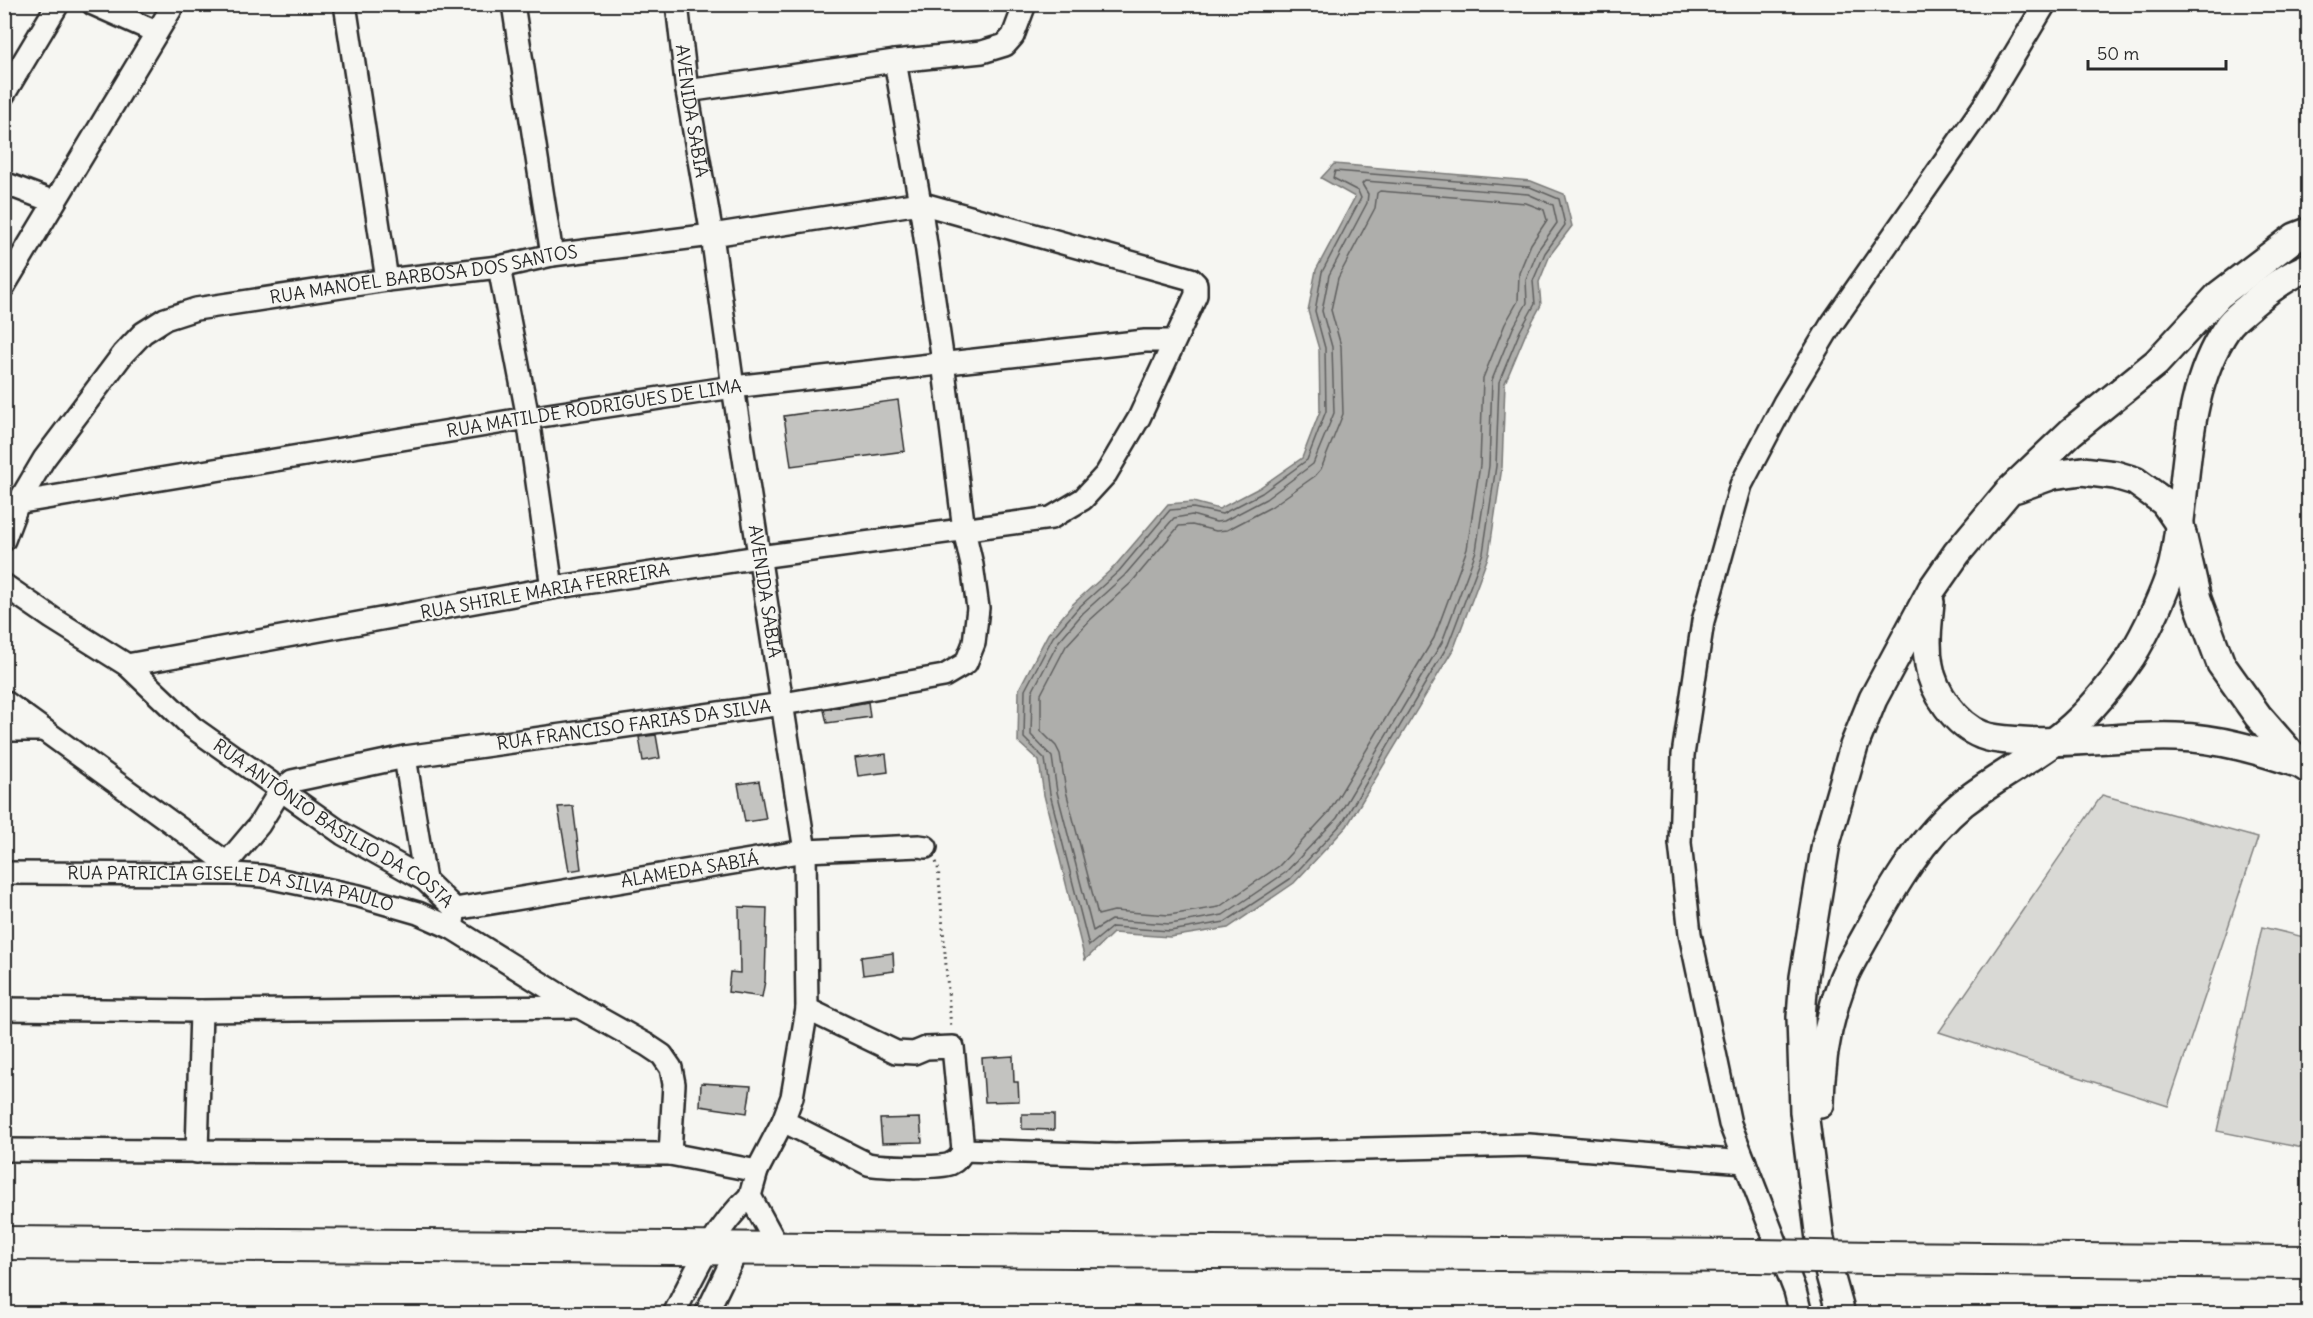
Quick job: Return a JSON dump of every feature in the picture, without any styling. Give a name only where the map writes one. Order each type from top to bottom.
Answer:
[{"type":"highway","points":[[4,1243],[2308,1262]]},
{"type":"main road","points":[[1841,1314],[1820,1239],[1804,1112],[1801,1017],[1804,977],[1826,843],[1854,746],[1873,699],[1932,589],[1957,553],[2008,492],[2071,432],[2156,363],[2219,295],[2295,237],[2308,232]]},
{"type":"main road","points":[[1820,1239],[1820,1074],[1828,1027],[1844,977],[1888,896],[1928,836],[1964,803],[2052,743],[2081,718],[2131,656],[2155,610],[2172,567],[2180,525],[2188,441],[2196,401],[2208,363],[2228,326],[2264,293],[2305,274]]},
{"type":"main road","points":[[2008,492],[2053,475],[2082,471],[2115,475],[2135,481],[2164,502],[2180,525],[2197,599],[2221,664],[2258,716],[2304,766]]},
{"type":"main road","points":[[1932,589],[1926,638],[1929,667],[1938,692],[1959,720],[1981,735],[2003,740],[2052,743],[2112,738],[2178,737],[2245,746],[2304,766]]},
{"type":"street","points":[[4,94],[58,4]]},
{"type":"street","points":[[93,4],[156,32]]},
{"type":"street","points":[[4,286],[174,4]]},
{"type":"street","points":[[345,4],[387,280]]},
{"type":"street","points":[[513,4],[552,255]]},
{"type":"street","name":"AVENIDA SABIÁ","points":[[677,4],[687,92],[712,235],[733,387],[805,851],[807,1009],[792,1097],[783,1121],[757,1171],[750,1196]]},
{"type":"street","points":[[687,92],[895,61],[982,52],[1005,45],[1013,36],[1025,4]]},
{"type":"street","points":[[1800,1314],[1795,1291],[1730,1124],[1690,934],[1680,843],[1683,755],[1703,621],[1741,486],[1784,403],[1831,325],[1985,104],[2045,4]]},
{"type":"street","points":[[895,61],[920,203],[964,530]]},
{"type":"street","points":[[4,183],[54,202]]},
{"type":"street","name":"RUA MANOEL BARBOSA DOS SANTOS","points":[[11,504],[123,354],[143,333],[165,319],[196,309],[387,280],[499,267],[552,255],[712,235],[920,203]]},
{"type":"street","name":"RUA SHIRLE MARIA FERREIRA","points":[[128,665],[552,588],[759,556],[1051,518],[1083,499],[1106,474],[1139,417],[1196,295],[1196,284],[1191,279],[920,203]]},
{"type":"street","points":[[499,267],[528,418],[552,588]]},
{"type":"street","name":"RUA MATILDE RODRIGUES DE LIMA","points":[[11,504],[528,418],[733,387],[1145,340],[1173,341]]},
{"type":"street","points":[[4,540],[11,504]]},
{"type":"street","name":"RUA FRANCISO FARIAS DA SILVA","points":[[280,790],[292,781],[405,757],[783,704],[944,676],[966,663],[974,643],[978,608],[964,530]]},
{"type":"street","name":"RUA ANTÔNIO BASILIO DA COSTA","points":[[4,585],[128,665],[192,727],[280,790],[343,834],[425,880],[454,919],[579,1007],[647,1044],[662,1055],[671,1068],[674,1084],[670,1154]]},
{"type":"street","points":[[4,701],[230,868],[280,790]]},
{"type":"street","points":[[4,730],[44,730]]},
{"type":"street","points":[[405,757],[425,880]]},
{"type":"street","name":"ALAMEDA SABIÁ","points":[[454,919],[805,851],[926,847]]},
{"type":"street","name":"RUA PATRICIA GISELE DA SILVA PAULO","points":[[4,873],[230,868],[359,896],[418,913],[454,919]]},
{"type":"street","points":[[4,1009],[201,1011],[579,1007]]},
{"type":"street","points":[[783,1121],[868,1164],[883,1167],[950,1164],[961,1156],[963,1150],[953,1047],[926,1048],[914,1053],[897,1052],[807,1009]]},
{"type":"street","points":[[197,1152],[201,1011]]},
{"type":"street","points":[[963,1150],[1115,1155],[1529,1144],[1745,1162]]},
{"type":"street","points":[[4,1150],[670,1154],[757,1171]]},
{"type":"street","points":[[706,1314],[722,1249],[739,1206],[750,1196],[779,1249]]},
{"type":"street","points":[[674,1314],[722,1249]]},
{"type":"path","points":[[926,847],[938,866],[953,1047]]},
{"type":"shaded area","points":[[2102,795],[2258,838],[2168,1106],[1939,1032]]},
{"type":"shaded area","points":[[2262,927],[2308,938],[2308,1149],[2217,1131]]},
{"type":"water","points":[[1334,164],[1531,181],[1564,194],[1572,226],[1550,255],[1539,282],[1541,305],[1526,333],[1505,383],[1502,467],[1489,554],[1454,648],[1347,826],[1294,883],[1228,928],[1170,937],[1113,933],[1085,960],[1044,795],[1039,761],[1018,742],[1019,689],[1048,634],[1073,604],[1114,567],[1168,504],[1193,502],[1219,509],[1259,488],[1302,458],[1320,411],[1319,349],[1308,311],[1316,270],[1355,197],[1321,178]]},
{"type":"building","points":[[898,400],[905,451],[791,466],[784,416]]},
{"type":"building","points":[[868,702],[870,717],[827,723],[824,710]]},
{"type":"building","points":[[656,735],[660,758],[643,761],[639,737]]},
{"type":"building","points":[[886,754],[888,772],[858,776],[855,758]]},
{"type":"building","points":[[759,781],[766,819],[745,822],[738,784]]},
{"type":"building","points":[[573,806],[581,869],[569,871],[558,807]]},
{"type":"building","points":[[739,907],[767,908],[765,981],[762,997],[728,992],[730,972],[740,973]]},
{"type":"building","points":[[893,953],[894,971],[863,975],[861,957]]},
{"type":"building","points":[[1013,1056],[1014,1082],[1018,1082],[1019,1101],[985,1102],[982,1058]]},
{"type":"building","points":[[701,1083],[751,1086],[747,1113],[700,1106]]},
{"type":"building","points":[[1022,1114],[1054,1114],[1054,1130],[1022,1129]]},
{"type":"building","points":[[920,1118],[922,1142],[882,1143],[880,1119]]}]
